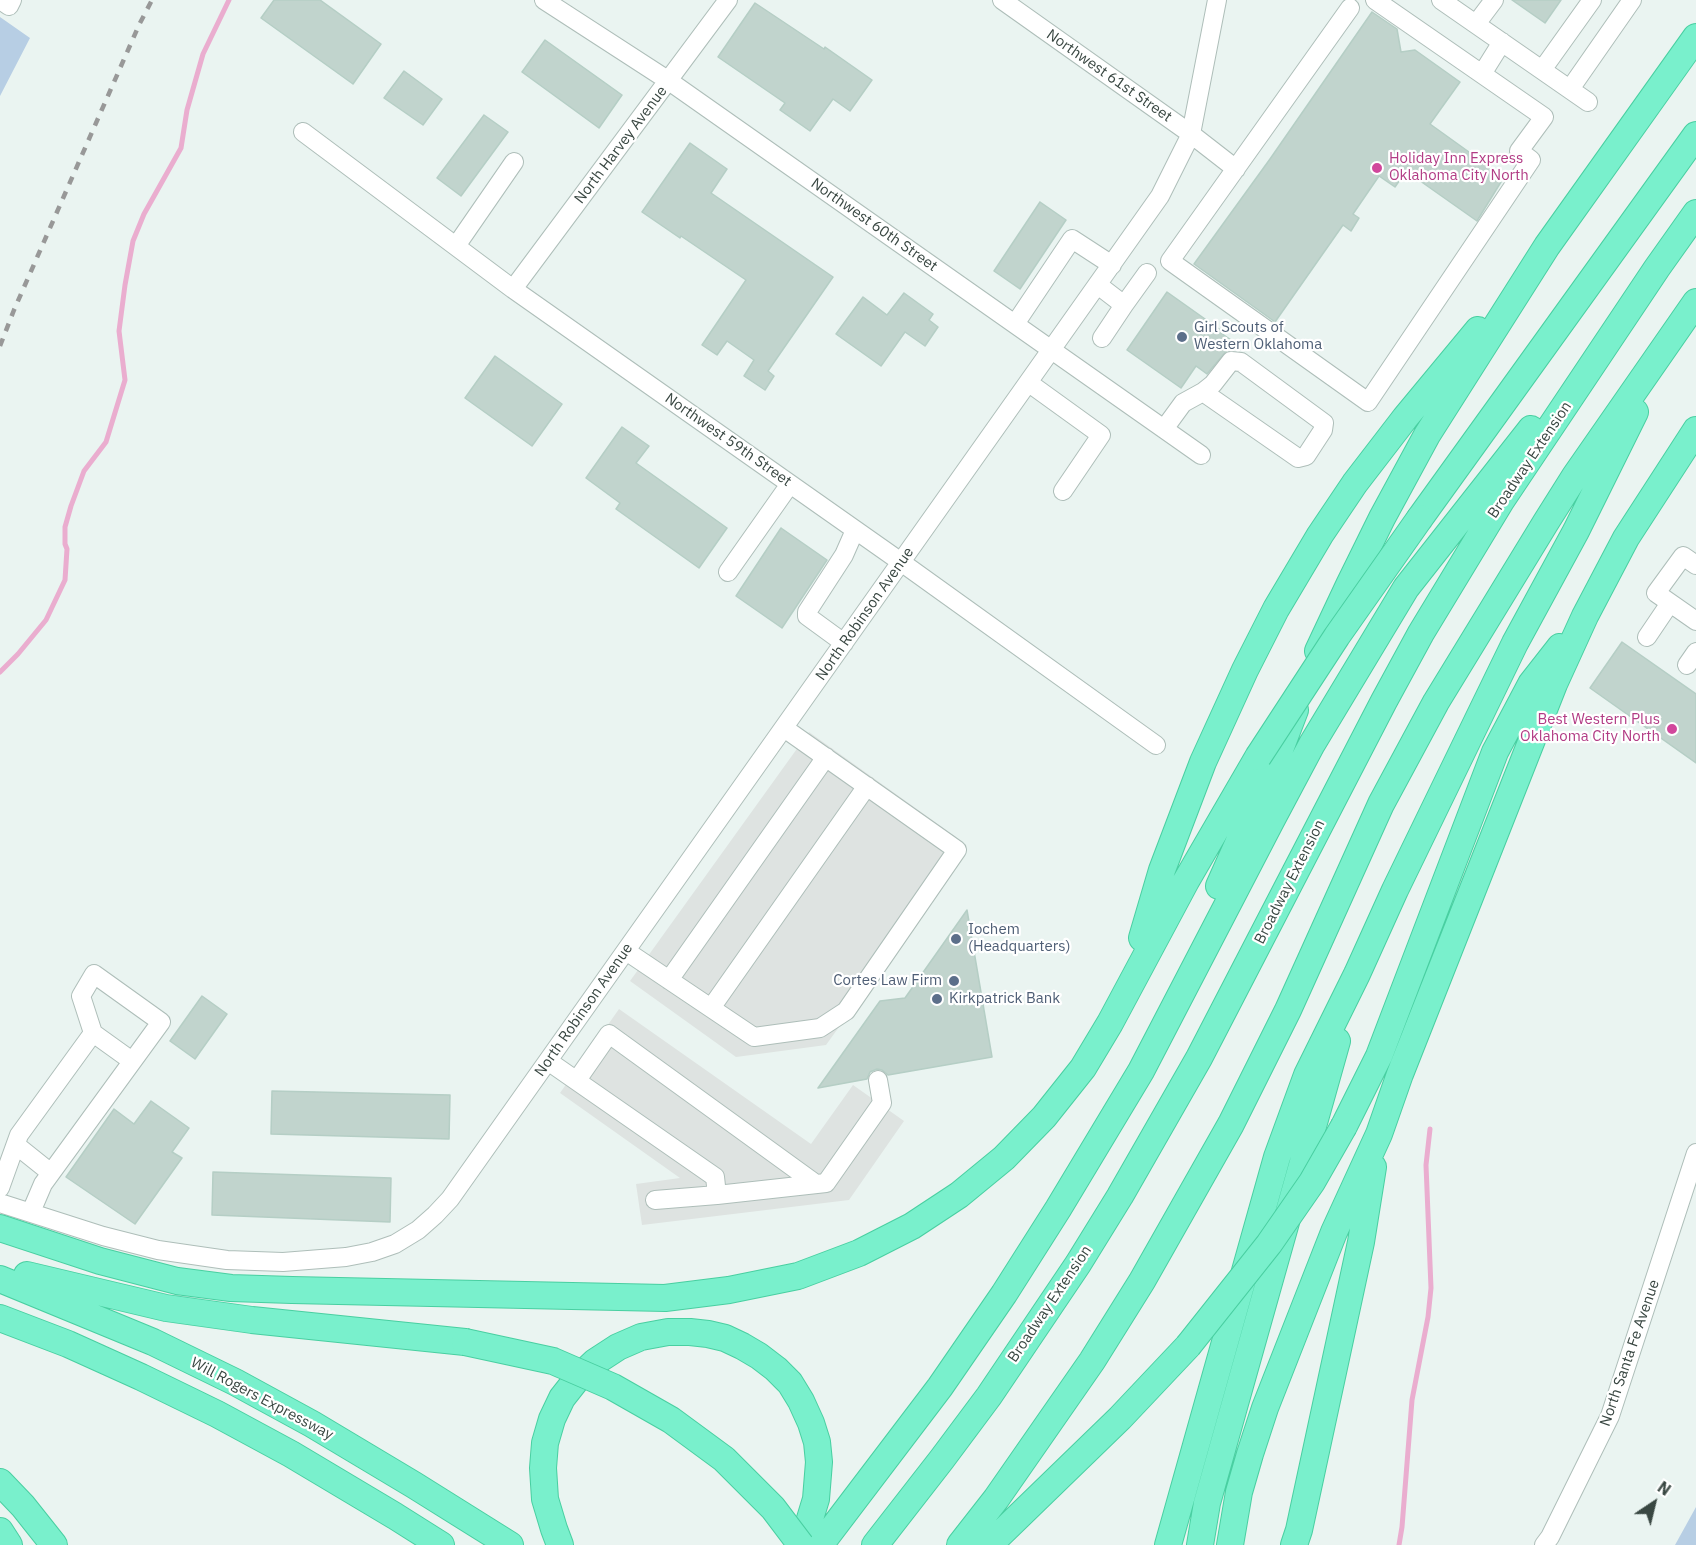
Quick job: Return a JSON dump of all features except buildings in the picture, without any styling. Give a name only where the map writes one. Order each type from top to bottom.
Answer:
[{"type":"highway","points":[[1166,1024],[1220,883],[1279,752],[1309,671],[1382,518],[1428,435],[1547,246],[1696,37]]},
{"type":"highway","points":[[0,1228],[100,1261],[177,1281],[231,1288],[665,1298],[729,1290],[798,1276],[859,1253],[912,1226],[958,1196],[1004,1158],[1044,1117],[1083,1068],[1110,1023],[1186,881],[1258,757],[1337,636],[1696,135]]},
{"type":"highway","name":"Broadway Extension","points":[[875,1545],[989,1396],[1078,1264],[1114,1206],[1199,1058],[1353,759],[1421,633],[1501,501],[1696,213]]},
{"type":"highway","points":[[1128,988],[1162,870],[1203,762],[1276,609],[1354,483],[1547,246]]},
{"type":"highway","points":[[820,1545],[940,1387],[1004,1294],[1104,1134],[1166,1024],[1307,754],[1406,588],[1657,268]]},
{"type":"highway","points":[[960,1545],[996,1499],[1092,1361],[1142,1281],[1232,1124],[1288,1010],[1381,804],[1436,702],[1551,513],[1696,302]]},
{"type":"highway","points":[[1168,1545],[1277,1157],[1307,1075],[1515,643],[1576,531],[1674,334]]},
{"type":"highway","points":[[1230,1545],[1239,1492],[1264,1408],[1334,1233],[1379,1134],[1400,1074],[1554,684],[1585,616],[1626,538],[1696,430]]},
{"type":"highway","points":[[989,1545],[1120,1418],[1188,1346],[1269,1244],[1312,1182],[1344,1126],[1379,1056],[1495,752],[1531,684],[1585,616]]},
{"type":"highway","points":[[1200,1545],[1220,1458],[1321,1094],[1357,974]]},
{"type":"highway","points":[[1294,1545],[1361,1242],[1379,1134]]},
{"type":"highway","points":[[0,1269],[166,1308],[252,1320],[465,1342],[553,1361],[614,1388],[671,1420],[724,1459],[773,1508],[802,1545]]},
{"type":"highway","name":"Will Rogers Expressway","points":[[0,1279],[153,1342],[235,1382],[312,1424],[510,1545]]},
{"type":"highway","points":[[0,1318],[89,1353],[217,1414],[291,1454],[441,1545]]},
{"type":"highway","points":[[561,1545],[545,1499],[543,1468],[545,1443],[552,1419],[562,1398],[595,1362],[618,1347],[641,1337],[668,1332],[690,1332],[725,1338],[759,1356],[783,1376],[801,1401],[817,1442],[819,1462],[816,1499],[802,1545]]},
{"type":"highway","points":[[0,1482],[23,1506],[54,1545]]},
{"type":"highway","points":[[0,1531],[9,1545]]},
{"type":"street","name":"Northwest 60th Street","points":[[544,0],[669,81],[1201,455]]},
{"type":"street","name":"North Harvey Avenue","points":[[513,289],[728,0]]},
{"type":"street","name":"Northwest 61st Street","points":[[1002,0],[1191,134],[1236,169]]},
{"type":"street","name":"North Robinson Avenue","points":[[0,1203],[103,1236],[158,1250],[227,1260],[282,1262],[346,1257],[372,1252],[395,1244],[418,1230],[450,1199],[1160,196],[1191,134],[1216,0]]},
{"type":"street","points":[[1350,3],[1170,261],[1368,402],[1532,160],[1518,151],[1544,117],[1375,0]]},
{"type":"street","points":[[1441,0],[1588,102]]},
{"type":"street","points":[[1476,24],[1494,0]]},
{"type":"street","points":[[1542,70],[1592,0]]},
{"type":"street","points":[[1569,89],[1632,0]]},
{"type":"street","points":[[1482,74],[1502,42]]},
{"type":"street","name":"Northwest 59th Street","points":[[303,132],[513,289],[901,562],[1156,746]]},
{"type":"street","points":[[456,246],[514,162]]},
{"type":"street","points":[[1015,324],[1072,239],[1112,264]]},
{"type":"street","points":[[1102,338],[1147,273]]},
{"type":"street","points":[[1098,285],[1124,304]]},
{"type":"street","points":[[1164,429],[1183,403],[1213,384],[1231,361],[1241,363],[1324,423],[1323,430],[1306,456],[1298,458],[1203,392]]},
{"type":"street","points":[[1029,383],[1101,435],[1062,491]]},
{"type":"street","points":[[728,572],[790,484]]},
{"type":"street","points":[[844,643],[807,616],[807,612],[844,555],[855,530]]},
{"type":"street","points":[[1696,565],[1683,556],[1656,593],[1696,621]]},
{"type":"street","points":[[1647,637],[1670,603]]},
{"type":"street","points":[[626,951],[754,1036],[820,1028],[846,1011],[957,850],[784,728]]},
{"type":"street","points":[[669,980],[826,757]]},
{"type":"street","points":[[711,1008],[867,786]]},
{"type":"street","points":[[31,1212],[43,1184],[132,1061],[160,1022],[94,974],[81,996],[93,1033],[132,1061]]},
{"type":"street","points":[[0,1188],[19,1135],[93,1033]]},
{"type":"street","points":[[577,1080],[609,1034],[816,1184]]},
{"type":"street","points":[[548,1060],[715,1177],[717,1194]]},
{"type":"street","points":[[655,1200],[826,1182],[882,1103],[878,1080]]},
{"type":"street","points":[[16,1145],[51,1173]]},
{"type":"street","name":"North Santa Fe Avenue","points":[[1544,1545],[1610,1416],[1696,1153]]},
{"type":"shaded area","points":[[0,17],[30,38],[0,96]]},
{"type":"shaded area","points":[[809,732],[956,837],[962,857],[826,1045],[736,1057],[630,981]]},
{"type":"shaded area","points":[[619,1009],[811,1144],[853,1085],[904,1121],[849,1200],[642,1225],[636,1184],[680,1178],[560,1093]]},
{"type":"shaded area","points":[[1696,1507],[1696,1545],[1675,1545]]},
{"type":"waterway","points":[[0,672],[46,620],[65,580],[67,549],[65,527],[71,506],[84,471],[106,442],[125,380],[119,331],[133,241],[144,214],[181,148],[187,110],[203,54],[229,0]]},
{"type":"waterway","points":[[1399,1545],[1412,1400],[1428,1317],[1431,1288],[1426,1165],[1430,1129]]},
{"type":"railway","points":[[0,346],[139,25],[152,0]]},
{"type":"place","name":"Holiday Inn Express Oklahoma City North","points":[[1377,168]]},
{"type":"place","name":"Girl Scouts of Western Oklahoma","points":[[1182,337]]},
{"type":"place","name":"Best Western Plus Oklahoma City North","points":[[1672,729]]},
{"type":"place","name":"Iochem (Headquarters)","points":[[956,939]]},
{"type":"place","name":"Cortes Law Firm","points":[[954,981]]},
{"type":"place","name":"Kirkpatrick Bank","points":[[937,999]]}]
